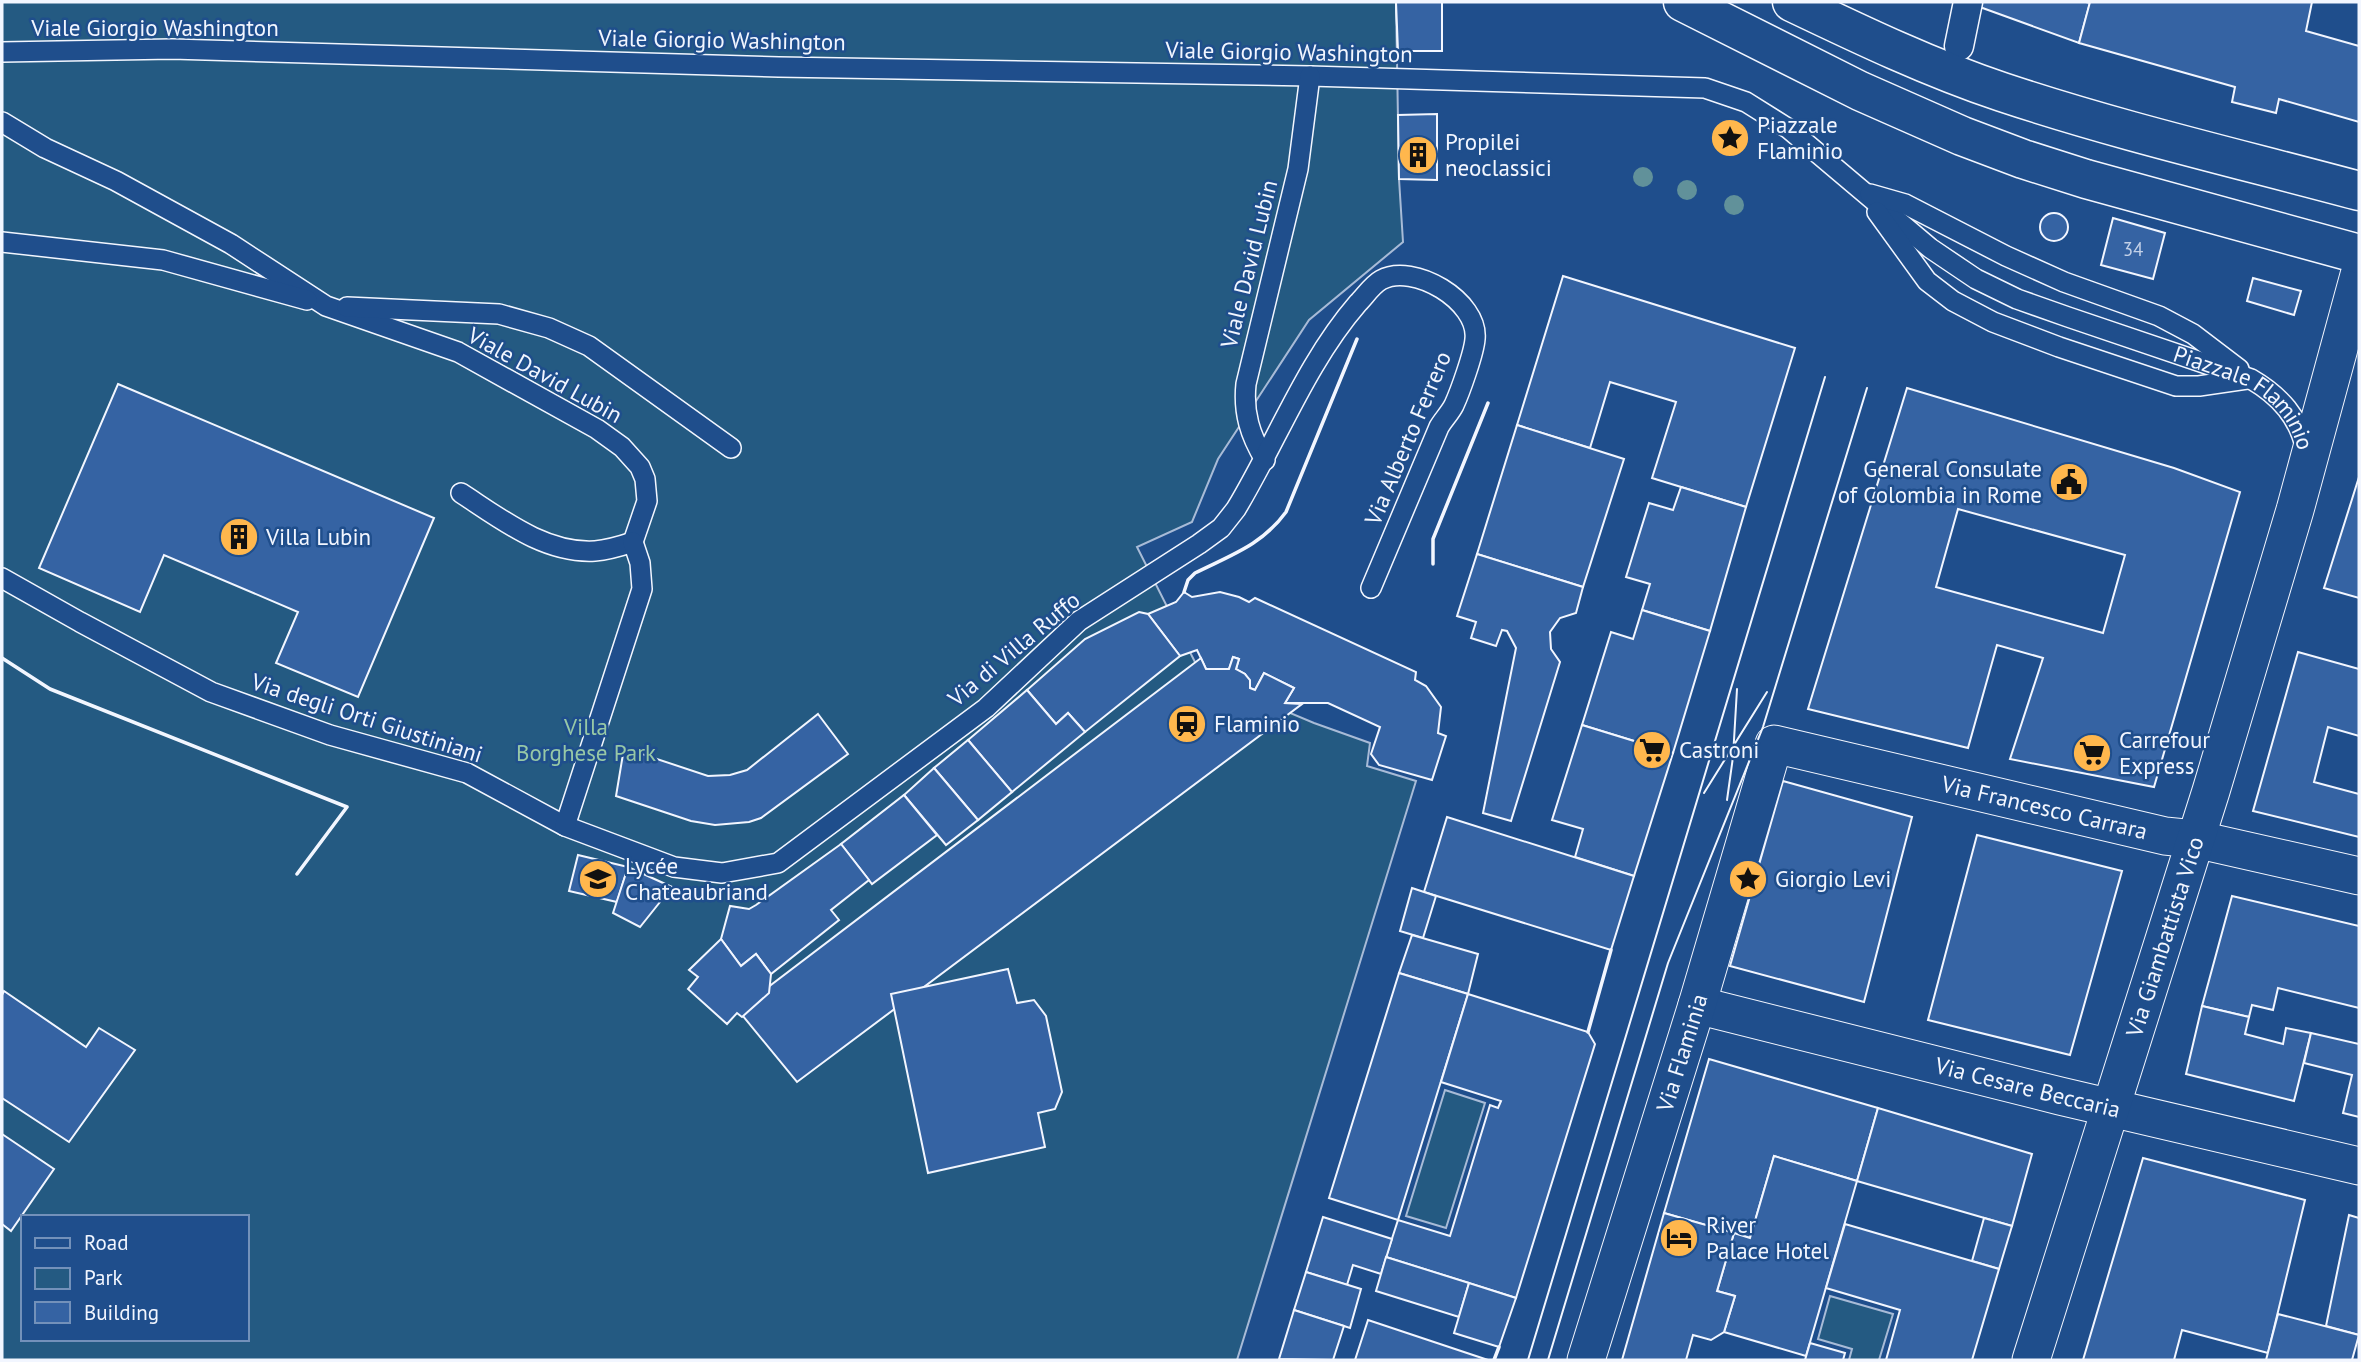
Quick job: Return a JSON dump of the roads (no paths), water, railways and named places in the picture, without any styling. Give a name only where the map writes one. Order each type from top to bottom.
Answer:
[{"type":"main road","points":[[1683,2],[1860,91],[1962,136],[2023,159],[2085,179],[2359,254]]},
{"type":"main road","points":[[1792,2],[1875,41],[1999,91],[2355,193]]},
{"type":"street","points":[[1959,46],[1968,2]]},
{"type":"street","name":"Piazzale Flaminio","points":[[2295,510],[2359,275]]},
{"type":"street","name":"Via Giambattista Vico","points":[[2031,1360],[2211,791],[2295,510]]},
{"type":"street","name":"Via Francesco Carrara","points":[[1774,744],[2165,836],[2195,839],[2359,876]]},
{"type":"street","name":"Via Flaminia","points":[[1587,1360],[1774,744]]},
{"type":"street","name":"Via Cesare Beccaria","points":[[1696,1005],[2111,1108],[2359,1166]]},
{"type":"lane","name":"Viale Giorgio Washington","points":[[2,52],[172,49],[779,67],[1310,76],[1441,81]]},
{"type":"lane","name":"Viale David Lubin","points":[[1265,460],[1248,428],[1244,400],[1298,169],[1310,76]]},
{"type":"lane","name":"Piazzale Flaminio","points":[[1441,81],[1690,86],[1718,91],[1746,102],[1789,129],[1930,248],[1976,279],[2068,317],[2251,379],[2273,394],[2291,412],[2302,435],[2309,461]]},
{"type":"lane","name":"Viale David Lubin","points":[[2,122],[45,148],[116,181],[231,244],[326,306],[499,314],[549,328],[589,346],[731,448]]},
{"type":"lane","points":[[1862,191],[1927,281],[1976,314],[2059,347],[2176,386],[2199,386],[2251,379]]},
{"type":"lane","points":[[1862,191],[1905,204],[2064,282],[2159,316],[2208,345],[2251,379]]},
{"type":"lane","name":"Viale David Lubin","points":[[2,242],[163,260],[326,306],[458,352],[597,429],[622,447],[640,467],[648,491],[647,502],[633,542]]},
{"type":"lane","name":"Via Alberto Ferrero","points":[[1371,588],[1438,427],[1454,406],[1475,340],[1466,311],[1441,288],[1414,277],[1389,278]]},
{"type":"lane","name":"Via di Villa Ruffo","points":[[565,825],[674,867],[722,873],[778,863],[986,708],[1079,621],[1221,528],[1237,509],[1313,369],[1342,324],[1369,291],[1380,281],[1389,278]]},
{"type":"lane","points":[[461,493],[505,523],[551,543],[594,551],[633,542],[640,563],[642,589],[565,825]]},
{"type":"lane","name":"Via degli Orti Giustiniani","points":[[2,578],[211,692],[330,735],[467,774],[565,825]]},
{"type":"tram line","points":[[1528,1360],[1825,377]]},
{"type":"tram line","points":[[1548,1360],[1668,963],[1763,727],[1867,388]]},
{"type":"tram line","points":[[1727,800],[1733,757],[1737,689]]},
{"type":"tram line","points":[[1704,793],[1767,692]]},
{"type":"place","name":"Piazzale Flaminio","points":[[1730,138]]},
{"type":"place","name":"Propilei neoclassici","points":[[1418,155]]},
{"type":"place","name":"General Consulate of Colombia in Rome","points":[[2069,482]]},
{"type":"place","name":"Villa Lubin","points":[[239,537]]},
{"type":"place","name":"Flaminio","points":[[1187,724]]},
{"type":"place","name":"Castroni","points":[[1652,750]]},
{"type":"place","name":"Carrefour Express","points":[[2092,753]]},
{"type":"place","name":"Lycée Chateaubriand","points":[[598,879]]},
{"type":"place","name":"Giorgio Levi","points":[[1748,879]]},
{"type":"place","name":"River Palace Hotel","points":[[1679,1238]]},
{"type":"park label","name":"Villa Borghese Park","points":[[586,740]]}]
